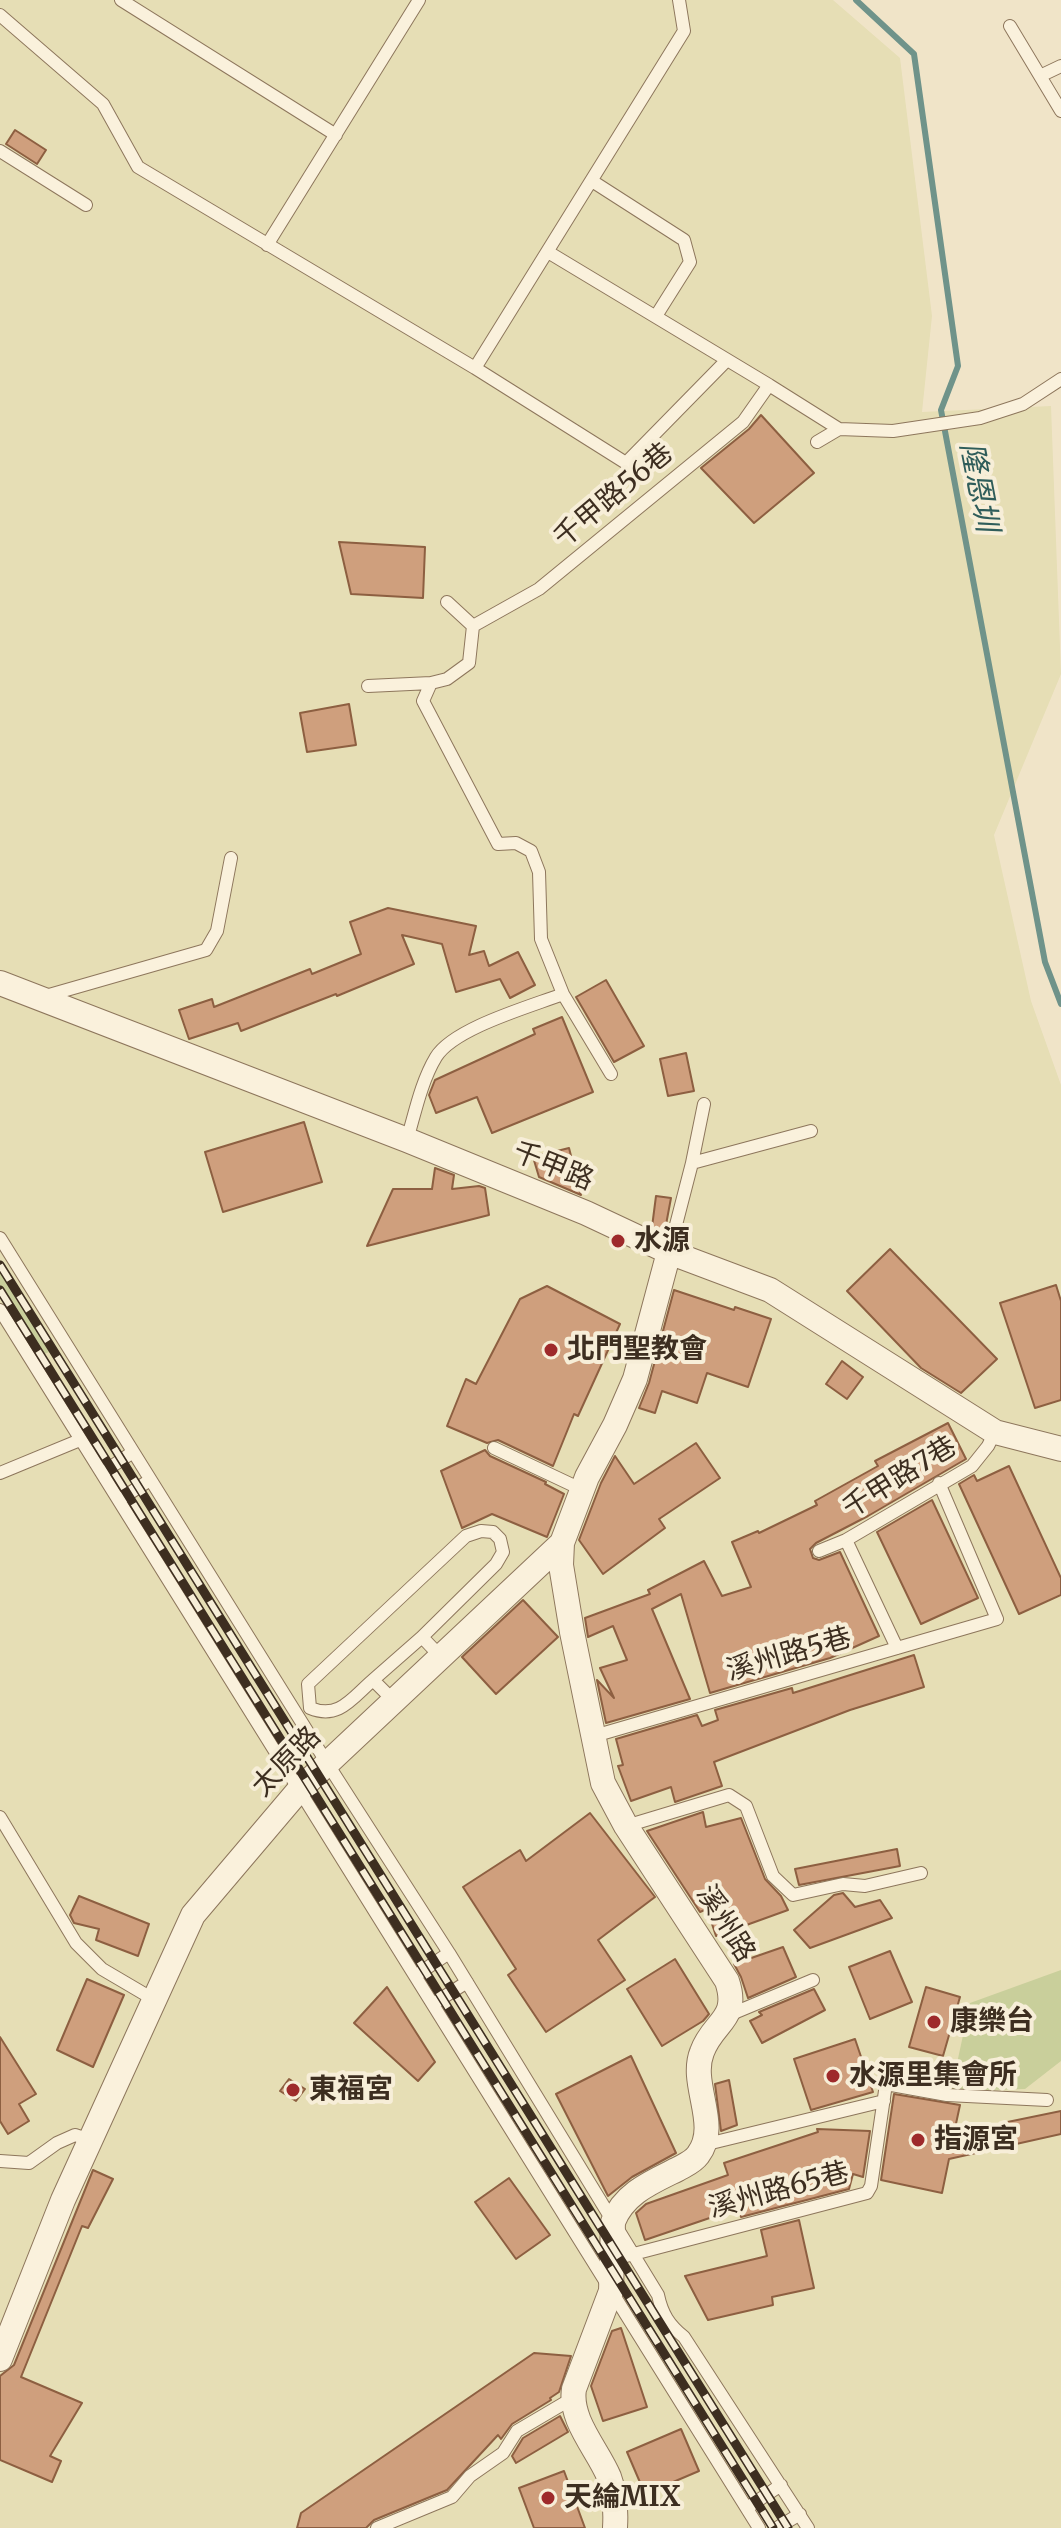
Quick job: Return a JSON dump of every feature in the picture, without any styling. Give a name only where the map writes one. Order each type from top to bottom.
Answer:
[{"type":"street","name":"千甲路","points":[[0,983],[407,1140],[586,1213],[669,1252],[770,1290],[995,1432],[1060,1450]]},
{"type":"street","name":"太原路","points":[[0,2359],[90,2140],[193,1915],[299,1790],[562,1543],[635,1379],[669,1252]]},
{"type":"street","name":"溪州路","points":[[562,1543],[561,1565],[572,1632],[603,1783],[626,1826],[727,1981],[732,1997],[729,2015]]},
{"type":"street","points":[[615,2528],[615,2497],[608,2475],[596,2455],[573,2398],[589,2344],[622,2257],[613,2222],[628,2198],[690,2162],[703,2145],[706,2123],[700,2055],[705,2044],[729,2015]]},
{"type":"lane","points":[[121,0],[336,135]]},
{"type":"lane","points":[[267,245],[419,0]]},
{"type":"lane","points":[[475,368],[684,31],[679,0]]},
{"type":"lane","points":[[0,15],[103,104],[138,167],[475,368],[626,463],[727,360]]},
{"type":"lane","points":[[1010,26],[1061,111]]},
{"type":"lane","points":[[1040,76],[1061,66]]},
{"type":"lane","points":[[0,151],[86,205]]},
{"type":"lane","points":[[592,181],[684,240],[690,262],[656,316]]},
{"type":"lane","points":[[548,252],[839,429],[893,431],[980,418],[1023,404],[1061,379]]},
{"type":"lane","name":"千甲路56巷","points":[[473,626],[539,589],[743,422],[769,385]]},
{"type":"lane","points":[[817,442],[839,429]]},
{"type":"lane","points":[[368,686],[431,683],[447,679],[469,663],[473,626],[447,602]]},
{"type":"lane","points":[[431,683],[423,701],[498,844],[516,843],[531,851],[539,872],[541,939],[563,994],[611,1074]]},
{"type":"lane","points":[[39,998],[206,950],[217,931],[231,858]]},
{"type":"lane","points":[[407,1140],[429,1071],[446,1044],[462,1034],[563,994]]},
{"type":"lane","points":[[669,1252],[704,1104]]},
{"type":"lane","points":[[692,1163],[811,1131]]},
{"type":"lane","points":[[0,1238],[449,1953],[613,2222]]},
{"type":"lane","points":[[0,1310],[759,2528]]},
{"type":"lane","name":"千甲路7巷","points":[[819,1551],[846,1540],[972,1466],[995,1432]]},
{"type":"lane","points":[[0,1473],[80,1440]]},
{"type":"lane","points":[[494,1448],[583,1490]]},
{"type":"lane","points":[[102,1473],[133,1452]]},
{"type":"lane","points":[[119,1500],[150,1480]]},
{"type":"lane","name":"溪州路5巷","points":[[594,1736],[997,1619],[939,1483]]},
{"type":"lane","points":[[481,1531],[493,1532],[500,1539],[503,1552],[496,1564],[422,1637],[335,1713],[310,1708],[308,1684],[466,1536],[481,1531]]},
{"type":"lane","points":[[846,1540],[897,1648]]},
{"type":"lane","points":[[422,1637],[440,1656]]},
{"type":"lane","points":[[373,1680],[393,1700]]},
{"type":"lane","points":[[626,1826],[729,1795],[746,1806],[773,1876],[793,1895],[843,1884],[865,1886],[921,1873]]},
{"type":"lane","points":[[0,1817],[76,1943],[102,1969],[153,1999]]},
{"type":"lane","points":[[415,1976],[449,1953]]},
{"type":"lane","points":[[729,2015],[813,1980]]},
{"type":"lane","points":[[433,2004],[467,1982]]},
{"type":"lane","points":[[703,2145],[884,2101],[886,2084],[947,2095],[1047,2100]]},
{"type":"lane","name":"溪州路65巷","points":[[622,2257],[862,2196],[871,2186],[884,2101]]},
{"type":"lane","points":[[0,2161],[29,2163],[57,2143],[75,2135],[90,2140]]},
{"type":"lane","points":[[622,2257],[658,2295],[661,2311],[684,2337],[808,2528]]},
{"type":"lane","points":[[377,2528],[452,2497],[470,2476],[503,2453],[517,2431],[573,2398]]},
{"type":"lane","points":[[747,2508],[781,2485]]},
{"type":"lane","points":[[777,2528],[800,2514]]},
{"type":"shaded area","points":[[0,0],[833,0],[900,58],[932,316],[922,412],[1051,406],[1061,674],[994,835],[1031,1001],[1061,1085],[1061,2528],[0,2528]]},
{"type":"green space","points":[[0,1267],[49,1352],[38,1357],[0,1298]]},
{"type":"green space","points":[[1061,1970],[1061,2061],[1025,2089],[951,2091],[970,2003]]},
{"type":"building","points":[[15,130],[46,150],[37,164],[6,144]]},
{"type":"building","points":[[761,415],[814,473],[754,523],[701,468],[749,429]]},
{"type":"building","points":[[339,542],[425,547],[423,598],[351,594]]},
{"type":"building","points":[[349,704],[356,745],[307,752],[300,713]]},
{"type":"building","points":[[388,908],[476,926],[469,955],[484,951],[489,966],[518,952],[535,985],[510,998],[500,979],[456,992],[442,944],[402,935],[414,964],[241,1031],[238,1023],[189,1039],[179,1010],[212,999],[214,1007],[310,969],[312,974],[361,954],[350,922]]},
{"type":"building","points":[[606,980],[644,1046],[614,1062],[576,997]]},
{"type":"building","points":[[562,1017],[593,1092],[492,1133],[477,1097],[436,1113],[429,1095],[435,1080],[535,1034],[533,1029]]},
{"type":"building","points":[[686,1053],[694,1091],[668,1096],[660,1059]]},
{"type":"building","points":[[304,1122],[322,1182],[223,1212],[205,1152]]},
{"type":"building","points":[[569,1148],[581,1195],[539,1177],[533,1157]]},
{"type":"building","points":[[435,1168],[454,1175],[452,1189],[485,1188],[489,1215],[367,1246],[393,1189],[432,1189]]},
{"type":"building","points":[[656,1196],[671,1198],[665,1230],[652,1227]]},
{"type":"building","points":[[890,1249],[997,1359],[961,1393],[921,1368],[847,1291]]},
{"type":"building","points":[[1056,1285],[1061,1301],[1061,1400],[1035,1408],[1000,1303]]},
{"type":"building","name":"北門聖教會","points":[[547,1286],[620,1324],[578,1416],[574,1414],[553,1466],[498,1440],[487,1443],[447,1426],[466,1379],[476,1384],[520,1299]]},
{"type":"building","points":[[674,1290],[771,1319],[748,1387],[707,1373],[697,1403],[662,1391],[655,1413],[639,1408],[649,1383]]},
{"type":"building","points":[[842,1361],[863,1377],[847,1399],[826,1384]]},
{"type":"building","points":[[948,1423],[966,1459],[810,1549],[813,1558],[819,1560],[840,1552],[879,1636],[830,1658],[710,1693],[681,1594],[652,1609],[690,1699],[606,1723],[597,1680],[614,1698],[600,1668],[627,1660],[613,1626],[588,1637],[585,1618],[650,1594],[648,1590],[704,1561],[722,1596],[751,1587],[732,1542],[759,1533],[817,1505],[815,1501],[878,1466],[875,1461]]},
{"type":"building","points":[[696,1443],[720,1478],[659,1519],[665,1528],[603,1574],[579,1540],[615,1456],[634,1484]]},
{"type":"building","points":[[485,1450],[490,1456],[546,1482],[564,1494],[547,1537],[492,1514],[462,1528],[441,1471]]},
{"type":"building","points":[[1009,1466],[1061,1578],[1061,1595],[1019,1614],[959,1484],[974,1475],[977,1481]]},
{"type":"building","points":[[932,1500],[978,1598],[921,1624],[877,1532]]},
{"type":"building","points":[[523,1600],[558,1637],[496,1694],[462,1657]]},
{"type":"building","points":[[914,1655],[924,1687],[850,1710],[714,1762],[722,1786],[675,1802],[671,1787],[631,1801],[618,1766],[623,1765],[616,1739],[697,1715],[702,1726],[718,1720],[715,1710],[792,1688],[793,1693]]},
{"type":"building","points":[[703,1812],[706,1827],[741,1818],[765,1879],[781,1896],[788,1910],[716,1936],[707,1909],[700,1912],[647,1831]]},
{"type":"building","points":[[590,1813],[655,1897],[598,1940],[625,1980],[546,2032],[508,1975],[516,1969],[463,1887],[520,1850],[526,1861]]},
{"type":"building","points":[[897,1849],[900,1866],[799,1885],[795,1869]]},
{"type":"building","points":[[843,1893],[855,1907],[880,1900],[892,1918],[810,1948],[794,1930],[834,1895]]},
{"type":"building","points":[[79,1896],[149,1924],[138,1956],[96,1940],[99,1929],[74,1923],[70,1915]]},
{"type":"building","points":[[783,1947],[796,1977],[748,1998],[734,1964]]},
{"type":"building","points":[[890,1951],[912,2002],[870,2019],[849,1967]]},
{"type":"building","points":[[675,1959],[709,2014],[703,2021],[662,2046],[627,1989]]},
{"type":"building","points":[[87,1979],[124,1995],[93,2067],[57,2050]]},
{"type":"building","points":[[387,1987],[435,2062],[418,2081],[354,2023]]},
{"type":"building","name":"康樂台","points":[[926,1987],[960,1997],[943,2056],[909,2047]]},
{"type":"building","points":[[814,1989],[825,2010],[762,2043],[750,2021],[762,2015],[759,2012]]},
{"type":"building","points":[[989,2015],[998,2024],[989,2033],[980,2024]]},
{"type":"building","points":[[0,2037],[36,2094],[19,2104],[29,2121],[8,2134],[0,2121]]},
{"type":"building","name":"水源里集會所","points":[[855,2039],[873,2092],[811,2110],[794,2059]]},
{"type":"building","points":[[631,2056],[676,2153],[632,2177],[608,2196],[556,2094]]},
{"type":"building","name":"東福宮","points":[[289,2079],[305,2089],[296,2101],[280,2091]]},
{"type":"building","points":[[729,2080],[737,2125],[721,2131],[715,2084]]},
{"type":"building","name":"指源宮","points":[[894,2094],[960,2105],[954,2133],[1061,2111],[1061,2134],[949,2159],[942,2193],[881,2180]]},
{"type":"building","points":[[817,2129],[870,2131],[863,2177],[853,2174],[849,2189],[741,2217],[739,2208],[645,2240],[636,2213],[646,2204],[728,2175],[724,2163],[818,2132]]},
{"type":"building","points":[[93,2170],[113,2179],[88,2228],[82,2226],[21,2377],[82,2403],[50,2456],[61,2461],[52,2482],[0,2460],[0,2376],[14,2365]]},
{"type":"building","points":[[509,2178],[550,2235],[516,2259],[475,2202]]},
{"type":"building","points":[[799,2220],[814,2288],[772,2297],[773,2305],[708,2320],[685,2276],[767,2256],[761,2230]]},
{"type":"building","points":[[621,2328],[647,2407],[603,2421],[591,2386],[612,2331]]},
{"type":"building","points":[[534,2353],[571,2356],[559,2392],[512,2424],[501,2439],[498,2435],[447,2490],[374,2520],[366,2528],[297,2528],[301,2513]]},
{"type":"building","points":[[560,2416],[568,2432],[516,2463],[512,2456],[523,2438]]},
{"type":"building","points":[[681,2429],[699,2471],[645,2494],[627,2452]]},
{"type":"building","name":"天綸MIX","points":[[564,2471],[585,2528],[534,2528],[519,2488]]},
{"type":"waterway","name":"隆恩圳","points":[[856,0],[914,54],[958,366],[941,410],[1045,962],[1061,1004]]},
{"type":"railway","points":[[0,1265],[788,2528]]},
{"type":"railway","points":[[0,1290],[773,2528]]},
{"type":"place","name":"水源","points":[[618,1241]]},
{"type":"place","name":"北門聖教會","points":[[551,1350]]},
{"type":"place","name":"康樂台","points":[[934,2022]]},
{"type":"place","name":"水源里集會所","points":[[833,2076]]},
{"type":"place","name":"東福宮","points":[[293,2090]]},
{"type":"place","name":"指源宮","points":[[918,2140]]},
{"type":"place","name":"天綸MIX","points":[[548,2498]]}]
